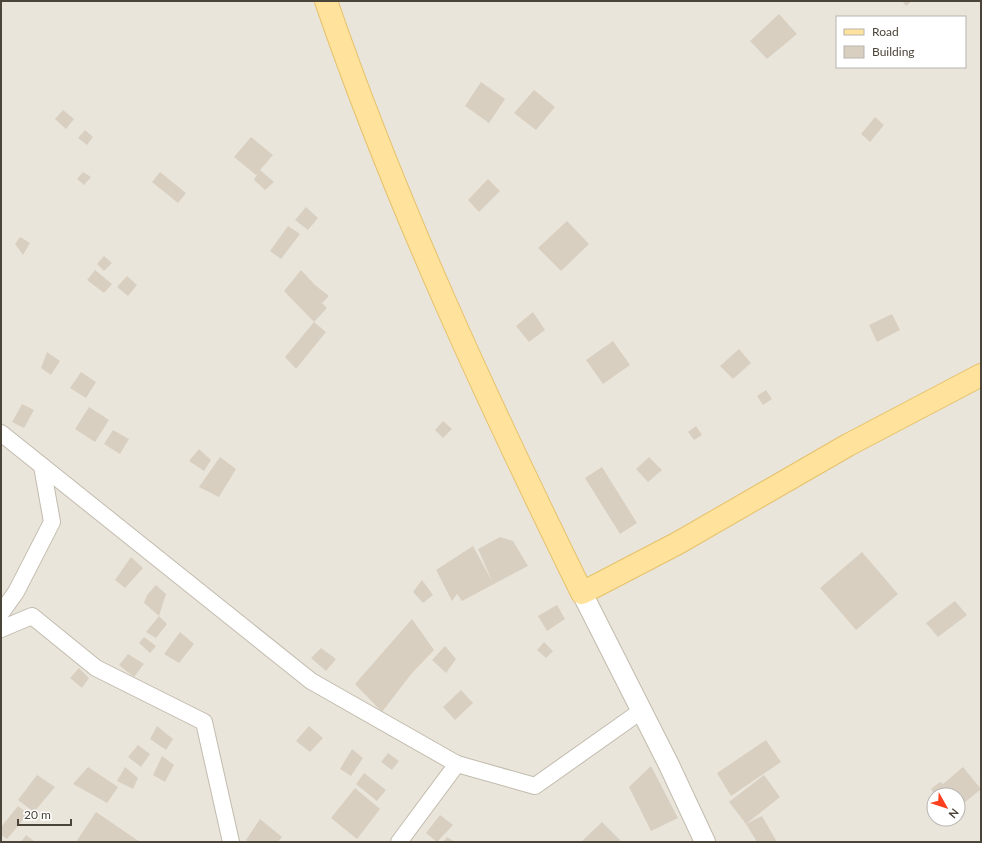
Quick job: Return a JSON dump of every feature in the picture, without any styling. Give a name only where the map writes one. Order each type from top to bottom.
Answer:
[{"type":"main road","points":[[326,1],[345,56],[404,210],[541,509],[582,593],[678,544],[848,445],[981,375]]},
{"type":"street","points":[[1,433],[310,681],[457,764],[535,786],[642,711]]},
{"type":"street","points":[[1,613],[16,592],[52,522],[42,466]]},
{"type":"street","points":[[582,593],[642,711],[704,842]]},
{"type":"street","points":[[1,629],[32,616],[96,668],[204,722],[232,842]]},
{"type":"street","points":[[399,842],[457,764]]},
{"type":"shaded area","points":[[1,1],[981,1],[981,842],[1,842]]},
{"type":"building","points":[[902,1],[912,1],[906,6]]},
{"type":"building","points":[[779,14],[797,34],[767,59],[750,41]]},
{"type":"building","points":[[481,82],[505,99],[489,123],[465,106]]},
{"type":"building","points":[[534,90],[555,107],[536,130],[514,113]]},
{"type":"building","points":[[63,110],[74,119],[66,129],[55,119]]},
{"type":"building","points":[[875,117],[884,125],[870,142],[861,134]]},
{"type":"building","points":[[85,130],[93,137],[87,145],[78,138]]},
{"type":"building","points":[[251,137],[273,155],[260,170],[274,182],[265,190],[254,180],[259,171],[256,175],[234,157]]},
{"type":"building","points":[[83,172],[91,177],[84,185],[77,179]]},
{"type":"building","points":[[160,172],[186,193],[178,203],[152,182]]},
{"type":"building","points":[[488,179],[500,191],[479,212],[468,200]]},
{"type":"building","points":[[306,207],[318,218],[308,230],[295,220]]},
{"type":"building","points":[[567,221],[589,244],[561,271],[538,248]]},
{"type":"building","points":[[288,226],[300,234],[281,259],[270,251]]},
{"type":"building","points":[[20,237],[30,243],[23,255],[15,244]]},
{"type":"building","points":[[104,256],[112,263],[104,271],[97,264]]},
{"type":"building","points":[[95,270],[112,284],[104,293],[87,280]]},
{"type":"building","points":[[301,270],[315,285],[329,296],[322,303],[327,308],[314,322],[284,291]]},
{"type":"building","points":[[127,276],[137,285],[128,296],[117,287]]},
{"type":"building","points":[[533,312],[545,330],[529,342],[516,326]]},
{"type":"building","points":[[892,314],[900,330],[877,342],[869,325]]},
{"type":"building","points":[[314,322],[326,332],[296,369],[285,357]]},
{"type":"building","points":[[613,341],[630,365],[603,384],[586,360]]},
{"type":"building","points":[[739,349],[751,363],[733,379],[720,366]]},
{"type":"building","points":[[47,352],[60,361],[51,375],[41,368]]},
{"type":"building","points":[[81,372],[96,382],[86,398],[70,388]]},
{"type":"building","points":[[766,390],[772,399],[763,405],[757,396]]},
{"type":"building","points":[[22,404],[34,410],[24,428],[12,422]]},
{"type":"building","points":[[89,407],[109,420],[95,442],[75,429]]},
{"type":"building","points":[[443,421],[452,429],[443,438],[435,430]]},
{"type":"building","points":[[696,426],[702,435],[694,440],[688,432]]},
{"type":"building","points":[[113,430],[129,439],[120,454],[104,444]]},
{"type":"building","points":[[199,449],[211,460],[204,471],[189,461]]},
{"type":"building","points":[[220,457],[236,469],[219,497],[199,487]]},
{"type":"building","points":[[649,457],[662,470],[648,482],[636,469]]},
{"type":"building","points":[[602,467],[637,523],[620,534],[585,478]]},
{"type":"building","points":[[500,537],[513,541],[528,566],[462,601],[457,594],[452,601],[436,570],[473,546],[493,583],[478,549]]},
{"type":"building","points":[[862,552],[898,594],[856,630],[820,588]]},
{"type":"building","points":[[131,557],[143,568],[125,588],[115,580]]},
{"type":"building","points":[[422,580],[433,595],[423,603],[413,592]]},
{"type":"building","points":[[156,585],[166,594],[159,616],[144,603],[147,595]]},
{"type":"building","points":[[955,601],[967,615],[938,637],[926,623]]},
{"type":"building","points":[[557,605],[565,619],[547,631],[538,616]]},
{"type":"building","points":[[159,616],[167,624],[156,638],[146,632]]},
{"type":"building","points":[[412,619],[434,650],[412,673],[382,712],[355,684]]},
{"type":"building","points":[[180,632],[194,644],[179,663],[164,654]]},
{"type":"building","points":[[144,637],[156,646],[150,653],[139,643]]},
{"type":"building","points":[[544,642],[553,651],[546,658],[537,650]]},
{"type":"building","points":[[445,646],[456,659],[446,673],[432,660]]},
{"type":"building","points":[[321,648],[336,659],[326,671],[311,658]]},
{"type":"building","points":[[128,654],[144,664],[134,677],[119,665]]},
{"type":"building","points":[[79,668],[89,678],[82,688],[70,678]]},
{"type":"building","points":[[461,690],[473,703],[455,720],[443,707]]},
{"type":"building","points":[[157,726],[173,739],[166,750],[150,739]]},
{"type":"building","points":[[309,726],[323,738],[310,752],[296,741]]},
{"type":"building","points":[[766,740],[781,762],[731,796],[717,773]]},
{"type":"building","points":[[138,745],[150,754],[141,767],[128,757]]},
{"type":"building","points":[[352,749],[363,758],[351,776],[340,769]]},
{"type":"building","points":[[388,753],[399,761],[392,770],[381,762]]},
{"type":"building","points":[[162,756],[174,765],[165,782],[153,775]]},
{"type":"building","points":[[651,766],[678,818],[651,831],[629,787]]},
{"type":"building","points":[[88,767],[118,787],[107,803],[73,784]]},
{"type":"building","points":[[125,767],[138,778],[133,789],[117,781]]},
{"type":"building","points":[[963,767],[981,789],[966,801],[966,787],[934,787],[940,782],[943,784]]},
{"type":"building","points":[[364,773],[386,790],[377,801],[356,784]]},
{"type":"building","points":[[37,775],[55,787],[34,812],[18,800]]},
{"type":"building","points":[[764,775],[780,797],[746,824],[729,802]]},
{"type":"building","points":[[355,788],[380,809],[357,839],[331,818]]},
{"type":"building","points":[[18,806],[28,814],[7,839],[1,835],[1,827]]},
{"type":"building","points":[[96,812],[140,842],[76,842]]},
{"type":"building","points":[[440,815],[453,825],[437,842],[426,833]]},
{"type":"building","points":[[762,816],[777,842],[757,842],[746,824]]},
{"type":"building","points":[[260,819],[282,837],[278,842],[249,842],[246,840]]},
{"type":"building","points":[[602,822],[622,842],[581,842]]},
{"type":"building","points":[[26,835],[35,842],[21,842]]},
{"type":"building","points":[[447,837],[455,842],[443,842]]}]
